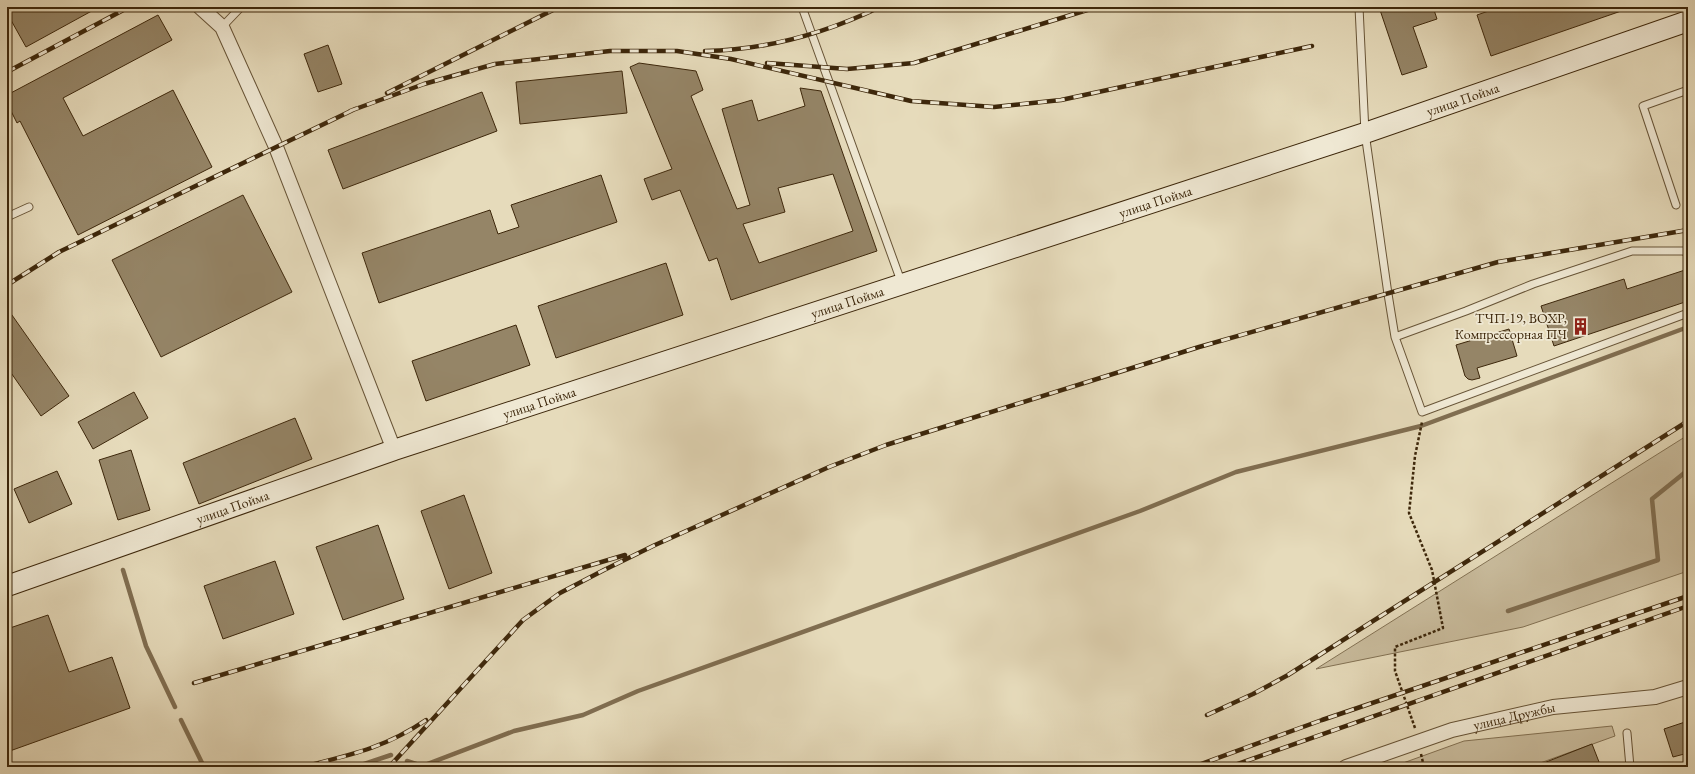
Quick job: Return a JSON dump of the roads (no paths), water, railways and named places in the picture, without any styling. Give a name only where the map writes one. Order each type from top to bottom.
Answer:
[{"type":"main road","name":"улица Пойма","points":[[7,586],[394,450],[1365,133],[1688,20]]},
{"type":"street","points":[[200,7],[222,27],[276,147],[394,450]]},
{"type":"street","name":"улица Дружбы","points":[[1346,767],[1452,730],[1552,707],[1655,697],[1688,687]]},
{"type":"lane","points":[[222,27],[241,7]]},
{"type":"lane","points":[[802,7],[902,284]]},
{"type":"lane","points":[[1359,7],[1365,133],[1395,337],[1422,412],[1688,313]]},
{"type":"lane","points":[[1676,205],[1643,106],[1688,90]]},
{"type":"lane","points":[[7,217],[29,207]]},
{"type":"lane","points":[[1395,337],[1533,284],[1632,251],[1685,250],[1688,256]]},
{"type":"lane","points":[[1627,733],[1630,767]]},
{"type":"waterway","points":[[407,761],[422,766],[514,731],[583,715],[638,691],[1140,511],[1236,472],[1421,426],[1688,327]]},
{"type":"waterway","points":[[1508,611],[1658,560],[1652,499],[1688,470]]},
{"type":"waterway","points":[[123,570],[146,646],[175,707]]},
{"type":"waterway","points":[[181,720],[204,767]]},
{"type":"waterway","points":[[355,767],[391,755]]},
{"type":"railway","points":[[7,72],[129,7]]},
{"type":"railway","points":[[387,93],[559,7]]},
{"type":"railway","points":[[705,51],[750,47],[795,38],[838,25],[880,7]]},
{"type":"railway","points":[[767,63],[847,69],[914,63],[1097,7]]},
{"type":"railway","points":[[350,111],[424,84],[495,64],[610,51],[677,51],[731,59],[911,101],[994,107],[1061,100],[1312,46]]},
{"type":"railway","points":[[7,285],[59,252],[355,109]]},
{"type":"railway","points":[[389,767],[523,620],[560,593],[655,545],[829,467],[886,445],[1199,347],[1498,262],[1688,230]]},
{"type":"railway","points":[[1207,715],[1253,694],[1288,675],[1688,421]]},
{"type":"railway","points":[[194,683],[625,555]]},
{"type":"railway","points":[[1193,767],[1322,720],[1688,596]]},
{"type":"railway","points":[[1229,767],[1688,606]]},
{"type":"railway","points":[[302,767],[367,750],[411,730],[426,720]]},
{"type":"place","name":"ТЧП-19, ВОХР, Компрессорная ПЧ","points":[[1580,326]]}]
